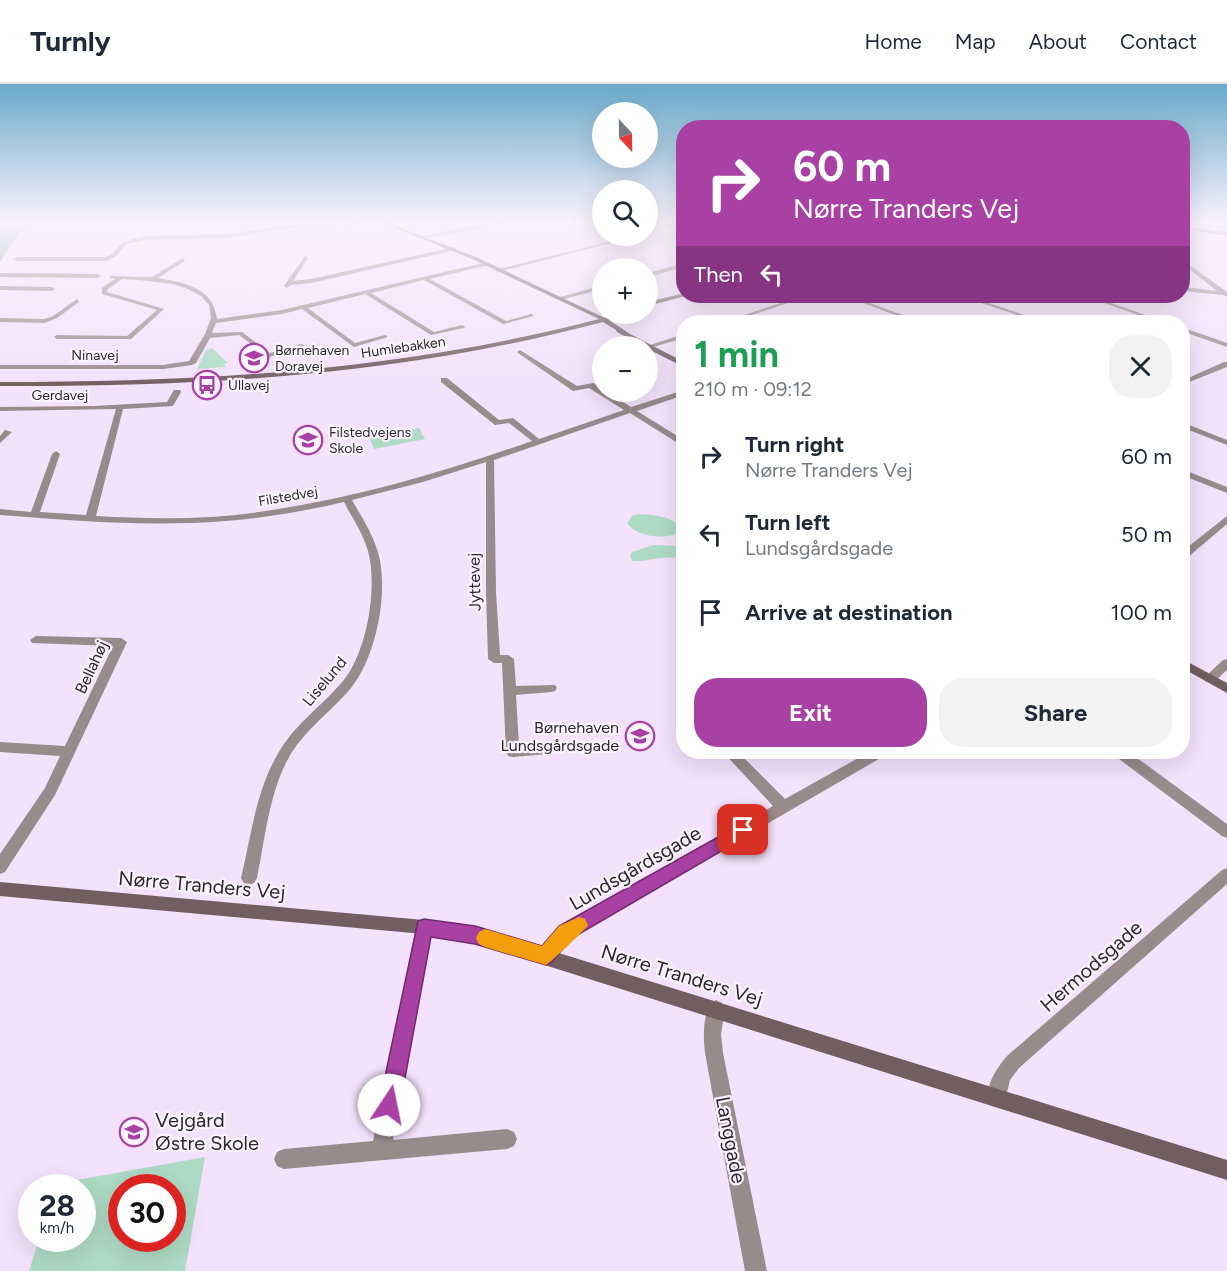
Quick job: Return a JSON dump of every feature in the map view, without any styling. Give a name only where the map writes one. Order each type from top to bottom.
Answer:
[{"type":"street","points":[[57,337],[129,338],[161,309],[104,293],[104,289],[120,277]]},
{"type":"street","points":[[127,277],[153,279],[187,287],[204,296],[214,307],[214,321],[206,336]]},
{"type":"street","points":[[284,290],[293,277]]},
{"type":"street","points":[[289,283],[327,277]]},
{"type":"street","points":[[515,277],[592,315]]},
{"type":"street","points":[[1204,277],[1226,294]]},
{"type":"street","points":[[214,321],[281,309],[303,308],[424,278],[505,323],[531,316]]},
{"type":"street","points":[[0,288],[52,289]]},
{"type":"street","points":[[560,298],[592,290]]},
{"type":"street","points":[[1190,290],[1226,294]]},
{"type":"street","points":[[366,292],[433,334],[462,327]]},
{"type":"street","points":[[658,302],[676,297]]},
{"type":"street","points":[[0,320],[45,321],[55,317],[77,301]]},
{"type":"street","points":[[748,315],[784,303]]},
{"type":"street","points":[[871,303],[901,315]]},
{"type":"street","points":[[985,303],[1021,315]]},
{"type":"street","points":[[1107,303],[1143,315]]},
{"type":"street","points":[[303,308],[354,345],[385,337]]},
{"type":"street","name":"Humlebakken","points":[[0,378],[152,378],[296,369],[459,348],[592,320]]},
{"type":"street","name":"Humlebakken","points":[[0,384],[172,383],[310,373],[469,351],[592,321]]},
{"type":"street","points":[[608,324],[631,336]]},
{"type":"street","points":[[1190,332],[1227,345]]},
{"type":"street","points":[[206,336],[240,333],[269,355],[302,346]]},
{"type":"street","name":"Ninavej","points":[[0,367],[163,367],[189,364],[206,336]]},
{"type":"street","points":[[658,344],[676,338]]},
{"type":"street","points":[[658,350],[676,360]]},
{"type":"street","points":[[520,352],[576,389],[590,385],[676,439]]},
{"type":"street","points":[[1190,379],[1227,364]]},
{"type":"street","points":[[1190,371],[1200,375]]},
{"type":"street","points":[[444,380],[498,423],[510,420],[538,442]]},
{"type":"street","name":"Gerdavej","points":[[0,409],[170,404],[177,392]]},
{"type":"street","name":"Filstedvej","points":[[0,512],[150,522],[225,518],[283,511],[346,498],[490,458],[676,395]]},
{"type":"street","points":[[90,519],[120,407]]},
{"type":"street","points":[[1190,428],[1227,443]]},
{"type":"street","points":[[0,441],[8,432]]},
{"type":"street","points":[[34,514],[56,454]]},
{"type":"street","name":"Jyttevej","points":[[490,458],[494,659],[508,659],[513,752],[548,749]]},
{"type":"street","points":[[1190,475],[1227,490]]},
{"type":"street","name":"Liselund","points":[[249,878],[270,791],[282,758],[297,737],[356,673],[368,645],[375,593],[373,552],[346,498]]},
{"type":"street","points":[[1190,550],[1227,519]]},
{"type":"street","name":"Bellahøj","points":[[0,867],[50,791],[121,642],[36,640]]},
{"type":"street","points":[[1210,679],[1227,663]]},
{"type":"street","points":[[1190,667],[1227,689]]},
{"type":"street","points":[[510,691],[551,688]]},
{"type":"street","points":[[0,747],[69,751]]},
{"type":"street","points":[[737,759],[783,807]]},
{"type":"street","name":"Lundsgårdsgade","points":[[546,956],[566,932],[867,759]]},
{"type":"street","points":[[1129,759],[1227,832]]},
{"type":"street","name":"Hermodsgade","points":[[997,1098],[1002,1076],[1013,1062],[1227,875]]},
{"type":"street","name":"Nørre Tranders Vej","points":[[0,889],[424,927],[475,935],[1227,1170]]},
{"type":"street","points":[[381,1150],[424,927]]},
{"type":"street","name":"Langgade","points":[[716,1009],[712,1034],[714,1053],[756,1271]]},
{"type":"street","points":[[284,1159],[507,1139]]},
{"type":"green space","points":[[212,348],[228,363],[224,364],[226,367],[197,369],[206,350]]},
{"type":"green space","points":[[419,428],[425,439],[374,449],[369,437]]},
{"type":"green space","points":[[638,514],[669,519],[676,524],[676,534],[660,537],[637,532],[627,523],[632,516]]},
{"type":"green space","points":[[653,545],[675,546],[676,558],[632,561],[630,556],[632,552]]},
{"type":"green space","points":[[205,1157],[185,1271],[29,1271],[35,1252],[96,1252],[96,1177],[108,1174],[108,1252],[186,1252],[186,1174],[111,1174]]},
{"type":"slow traffic","points":[[485,938],[546,956],[566,932],[579,925]]},
{"type":"place","name":"Børnehaven Doravej","points":[[254,358]]},
{"type":"place","name":"Ullavej","points":[[207,385]]},
{"type":"place","name":"Filstedvejens Skole","points":[[308,440]]},
{"type":"place","name":"Børnehaven Lundsgårdsgade","points":[[640,736]]},
{"type":"place","name":"Vejgård Østre Skole","points":[[134,1132]]},
{"type":"route","points":[[389,1105],[424,927],[475,935],[546,956],[566,932],[743,830]]}]
